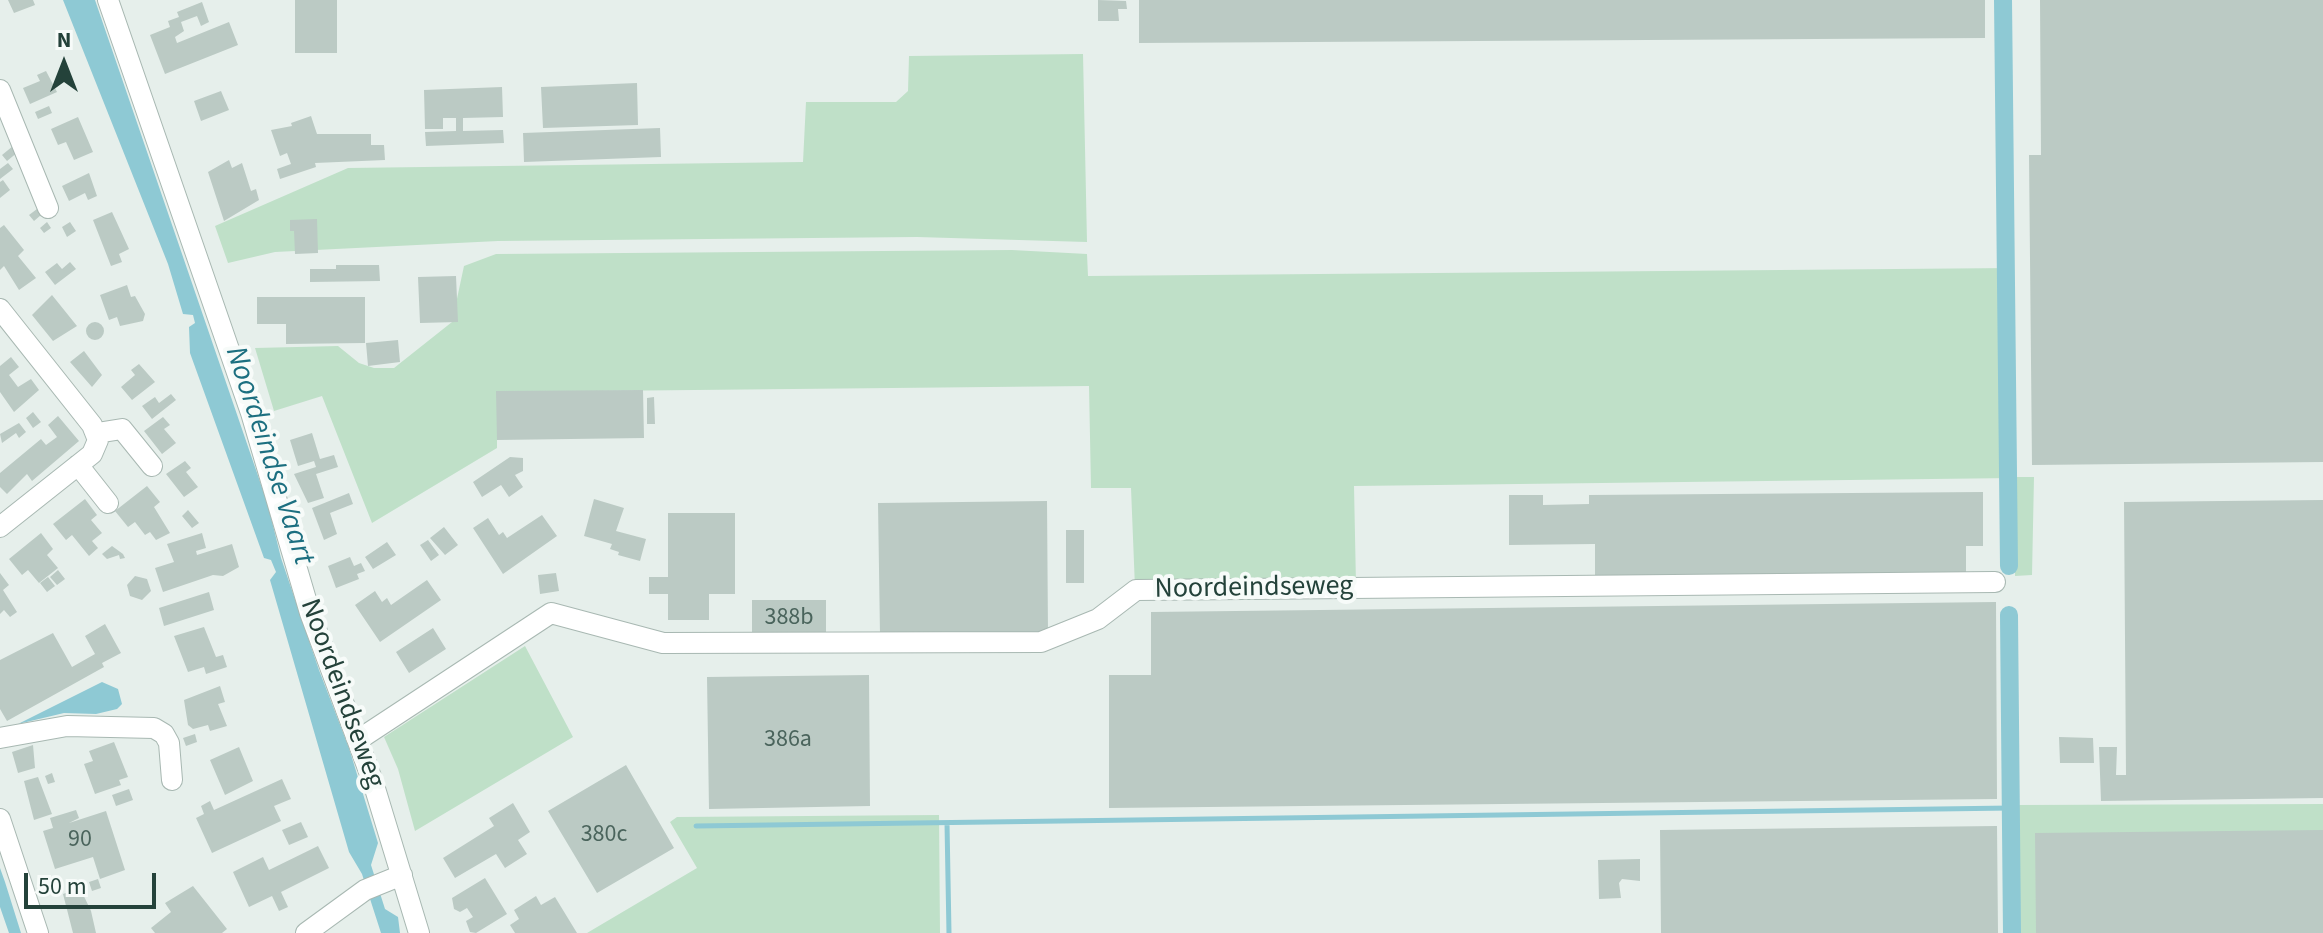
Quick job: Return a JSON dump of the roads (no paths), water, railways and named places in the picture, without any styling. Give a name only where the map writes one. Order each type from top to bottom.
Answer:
[{"type":"street","name":"Noordeindseweg","points":[[108,0],[251,413],[310,613],[366,735],[419,933]]},
{"type":"street","points":[[0,90],[48,208]]},
{"type":"street","points":[[0,309],[97,433],[96,448],[0,527]]},
{"type":"street","points":[[97,433],[122,429],[152,466]]},
{"type":"street","points":[[78,465],[108,503]]},
{"type":"street","name":"Noordeindseweg","points":[[366,735],[551,613],[663,643],[1041,642],[1098,619],[1136,590],[1995,582]]},
{"type":"street","points":[[0,738],[67,726],[154,728],[164,734],[169,743],[172,780]]},
{"type":"street","points":[[0,819],[38,933]]},
{"type":"street","points":[[306,933],[371,887],[402,875]]},
{"type":"water","points":[[63,0],[95,0],[268,505],[281,558],[319,670],[349,748],[378,843],[371,865],[385,909],[398,917],[400,933],[381,933],[362,874],[349,852],[270,580],[276,572],[271,560],[264,558],[190,353],[189,327],[195,323],[193,315],[183,314],[168,264]]},
{"type":"water","points":[[102,682],[118,689],[122,704],[117,709],[96,714],[64,713],[18,724]]},
{"type":"water","points":[[0,868],[21,933],[9,933],[0,907]]},
{"type":"waterway","points":[[2003,0],[2009,566]]},
{"type":"waterway","points":[[2009,615],[2012,933]]},
{"type":"waterway","points":[[696,826],[2011,808]]},
{"type":"waterway","points":[[947,823],[949,933]]},
{"type":"water label","name":"Noordeindse Vaart","points":[[268,456]]}]
